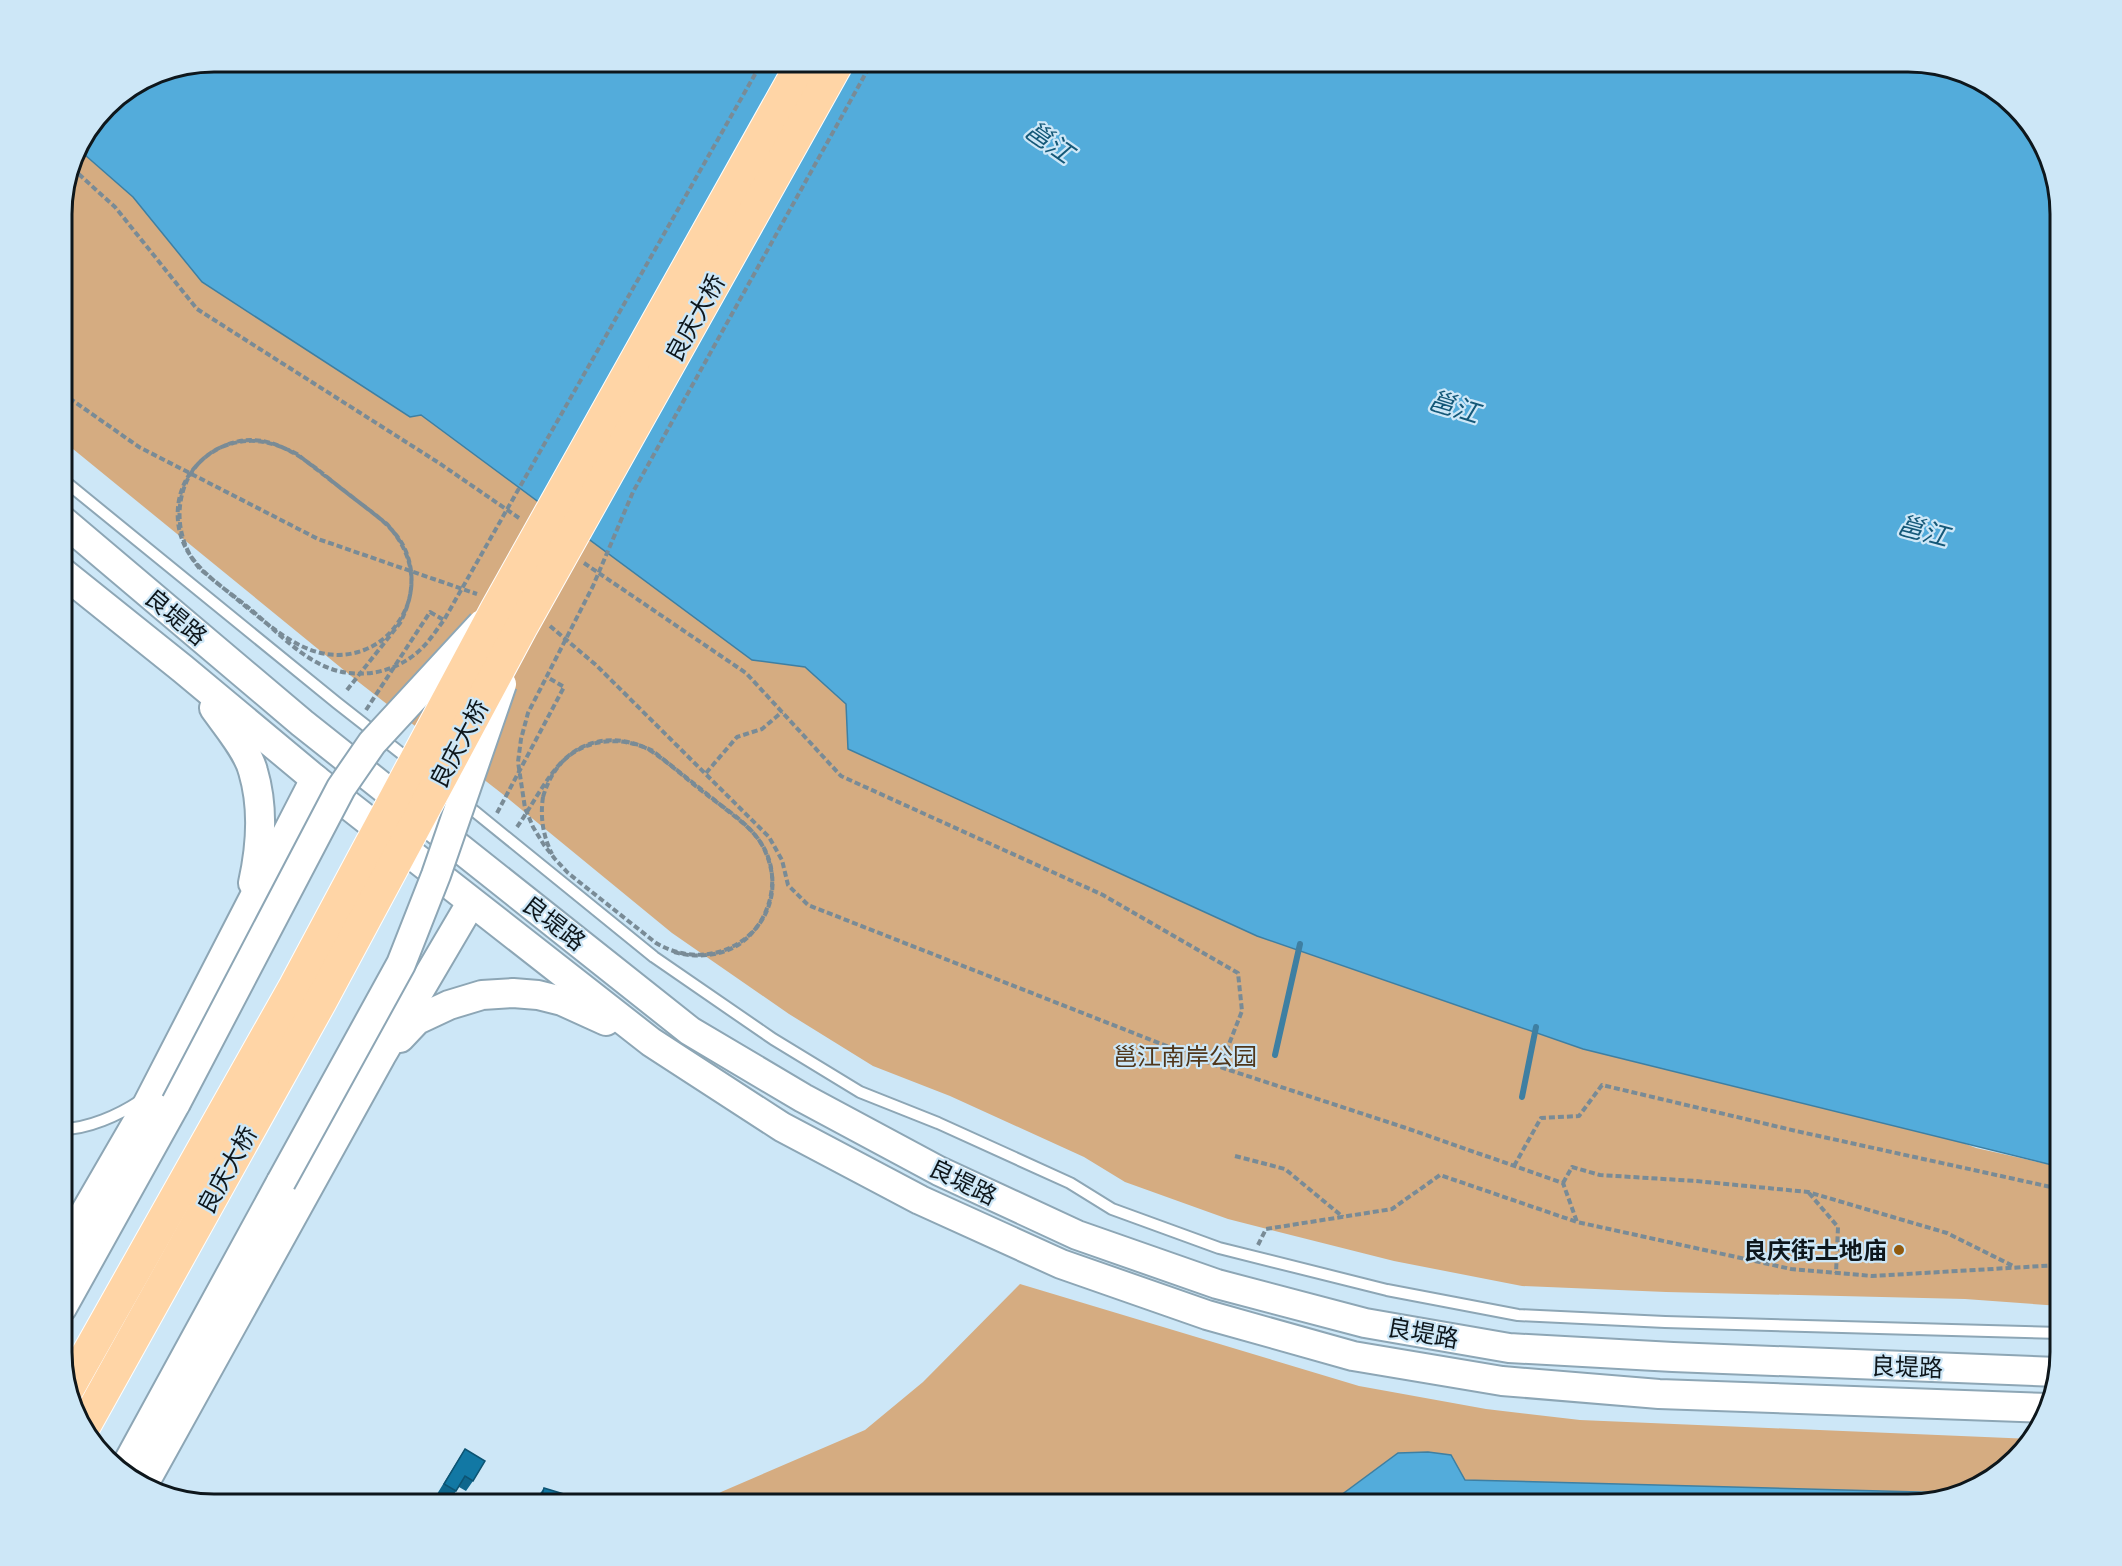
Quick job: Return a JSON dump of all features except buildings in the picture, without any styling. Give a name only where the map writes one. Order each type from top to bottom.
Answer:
[{"type":"main road","name":"良庆大桥","points":[[75,1377],[295,986],[488,602],[797,72]]},
{"type":"main road","name":"良庆大桥","points":[[89,1418],[531,625],[833,72]]},
{"type":"main road","name":"良堤路","points":[[72,528],[302,723],[690,1031],[803,1098],[939,1172],[1077,1235],[1217,1284],[1365,1323],[1509,1348],[2049,1372]]},
{"type":"main road","name":"良堤路","points":[[72,581],[183,669],[315,779],[651,1042],[782,1127],[920,1200],[1061,1264],[1229,1322],[1353,1356],[1502,1381],[1659,1394],[2038,1408]]},
{"type":"main road","points":[[72,1237],[164,1098],[341,788],[372,742],[488,602]]},
{"type":"main road","points":[[127,1464],[400,964],[531,625]]},
{"type":"main road","points":[[183,669],[232,732],[253,770],[260,806],[260,852],[245,918]]},
{"type":"main road","points":[[72,1287],[164,1098],[245,918],[315,779]]},
{"type":"main road","points":[[147,1477],[381,1056],[471,903]]},
{"type":"main road","points":[[381,1056],[417,1020],[449,1005],[482,994],[538,994],[562,1000],[651,1042]]},
{"type":"main road","points":[[1958,1404],[1960,1369]]},
{"type":"lane","points":[[72,487],[359,721],[444,787]]},
{"type":"lane","points":[[453,795],[654,957],[773,1039],[860,1092],[938,1123],[1070,1183],[1112,1209],[1219,1248],[1387,1290],[1518,1315],[1665,1322],[2050,1332]]},
{"type":"lane","points":[[72,1127],[91,1124],[164,1098]]},
{"type":"path","points":[[347,690],[354,682],[360,673],[393,631],[400,623],[405,612],[409,600],[411,589],[411,583],[412,576],[410,565],[408,559],[406,553],[402,543],[394,532],[387,524],[297,454],[286,448],[273,443],[250,441],[233,443],[216,450],[197,465],[184,487],[179,509],[181,535],[184,546],[191,559],[200,569],[284,638],[292,642],[301,646],[309,651],[335,655],[347,654],[369,648],[389,634],[403,615],[408,605],[411,594],[412,582],[411,570],[408,559],[404,548],[398,537],[390,528],[381,521],[302,457],[294,453],[287,449],[280,445],[268,441],[244,440],[232,442],[220,447],[200,461],[189,476],[181,492],[178,504],[179,529],[183,541],[185,547],[188,552],[204,571],[230,593],[281,635],[290,642],[307,657],[332,670],[353,674],[360,674],[387,670],[412,657],[423,648],[444,620],[756,72]]},
{"type":"path","points":[[516,829],[523,819],[529,810],[541,791],[548,782],[554,772],[560,763],[565,759],[570,755],[598,742],[621,741],[632,743],[644,746],[653,751],[745,825],[753,833],[757,838],[761,843],[764,849],[767,854],[768,860],[770,866],[772,877],[772,889],[771,895],[770,901],[766,913],[760,924],[746,940],[736,946],[725,951],[715,954],[703,956],[682,954],[671,951],[665,948],[659,945],[650,938],[578,882],[562,868],[557,862],[553,855],[546,841],[542,819],[543,797],[546,786],[551,776],[557,766],[565,759],[573,752],[594,742],[605,740],[627,741],[638,744],[648,748],[657,754],[754,834],[758,839],[761,844],[765,849],[767,855],[769,860],[772,872],[772,884],[772,890],[770,902],[768,908],[765,913],[763,919],[759,924],[740,944],[730,949],[720,953],[709,955],[698,956],[687,955],[676,953],[666,949],[656,943],[648,936],[568,873],[561,866],[555,859],[544,846],[533,827],[529,818],[525,808],[519,762],[521,739],[528,713],[593,586],[633,492],[866,72]]},
{"type":"path","points":[[78,174],[116,207],[197,309],[439,463],[525,522]]},
{"type":"path","points":[[72,400],[139,447],[318,539],[488,602]]},
{"type":"path","points":[[581,561],[746,673],[840,776],[1102,895],[1238,973],[1242,1011],[1220,1067]]},
{"type":"path","points":[[359,721],[429,612],[444,620]]},
{"type":"path","points":[[531,625],[551,627],[596,664],[641,712],[706,773],[769,837],[782,860],[788,885],[808,905],[1220,1067],[1563,1183]]},
{"type":"path","points":[[491,824],[564,687],[547,677]]},
{"type":"path","points":[[706,773],[737,737],[762,729],[782,712]]},
{"type":"path","points":[[1514,1166],[1541,1118],[1578,1116],[1602,1085],[1796,1131],[2050,1187]]},
{"type":"path","points":[[1235,1156],[1285,1169],[1343,1217]]},
{"type":"path","points":[[1577,1222],[1563,1183],[1572,1167],[1600,1175],[1696,1181],[1809,1192],[1947,1233],[2016,1267]]},
{"type":"path","points":[[1253,1256],[1266,1229],[1392,1209],[1440,1175],[1577,1222],[1791,1269],[1872,1276],[2050,1265]]},
{"type":"path","points":[[1809,1192],[1838,1227],[1836,1273]]},
{"type":"green space","name":"邕江南岸公园","points":[[85,155],[133,197],[202,282],[410,417],[421,415],[752,660],[805,667],[846,704],[1976,1148],[2050,1165],[2050,1305],[1965,1299],[1522,1286],[1394,1261],[1228,1219],[1125,1182],[1084,1157],[950,1096],[873,1066],[789,1014],[672,933],[505,796],[356,680],[72,448],[72,205],[77,177]]},
{"type":"green space","points":[[1020,1284],[1359,1386],[1486,1409],[1580,1420],[2021,1439],[2002,1459],[1971,1479],[1936,1491],[1908,1494],[718,1494],[865,1430],[923,1382]]},
{"type":"water","name":"邕江","points":[[205,72],[1917,72],[1954,80],[1979,91],[2015,120],[2026,135],[2042,168],[2049,196],[2050,1165],[1583,1049],[1257,936],[848,749],[846,704],[805,667],[752,660],[421,415],[410,417],[202,282],[133,197],[85,155],[96,135],[120,107],[143,91],[177,77]]},
{"type":"water","points":[[1428,1452],[1451,1455],[1465,1480],[1930,1492],[1343,1494],[1398,1453]]},
{"type":"waterway","points":[[1275,1055],[1300,944]]},
{"type":"waterway","points":[[1522,1097],[1536,1027]]},
{"type":"place","name":"良庆街土地庙","points":[[1899,1250]]}]
